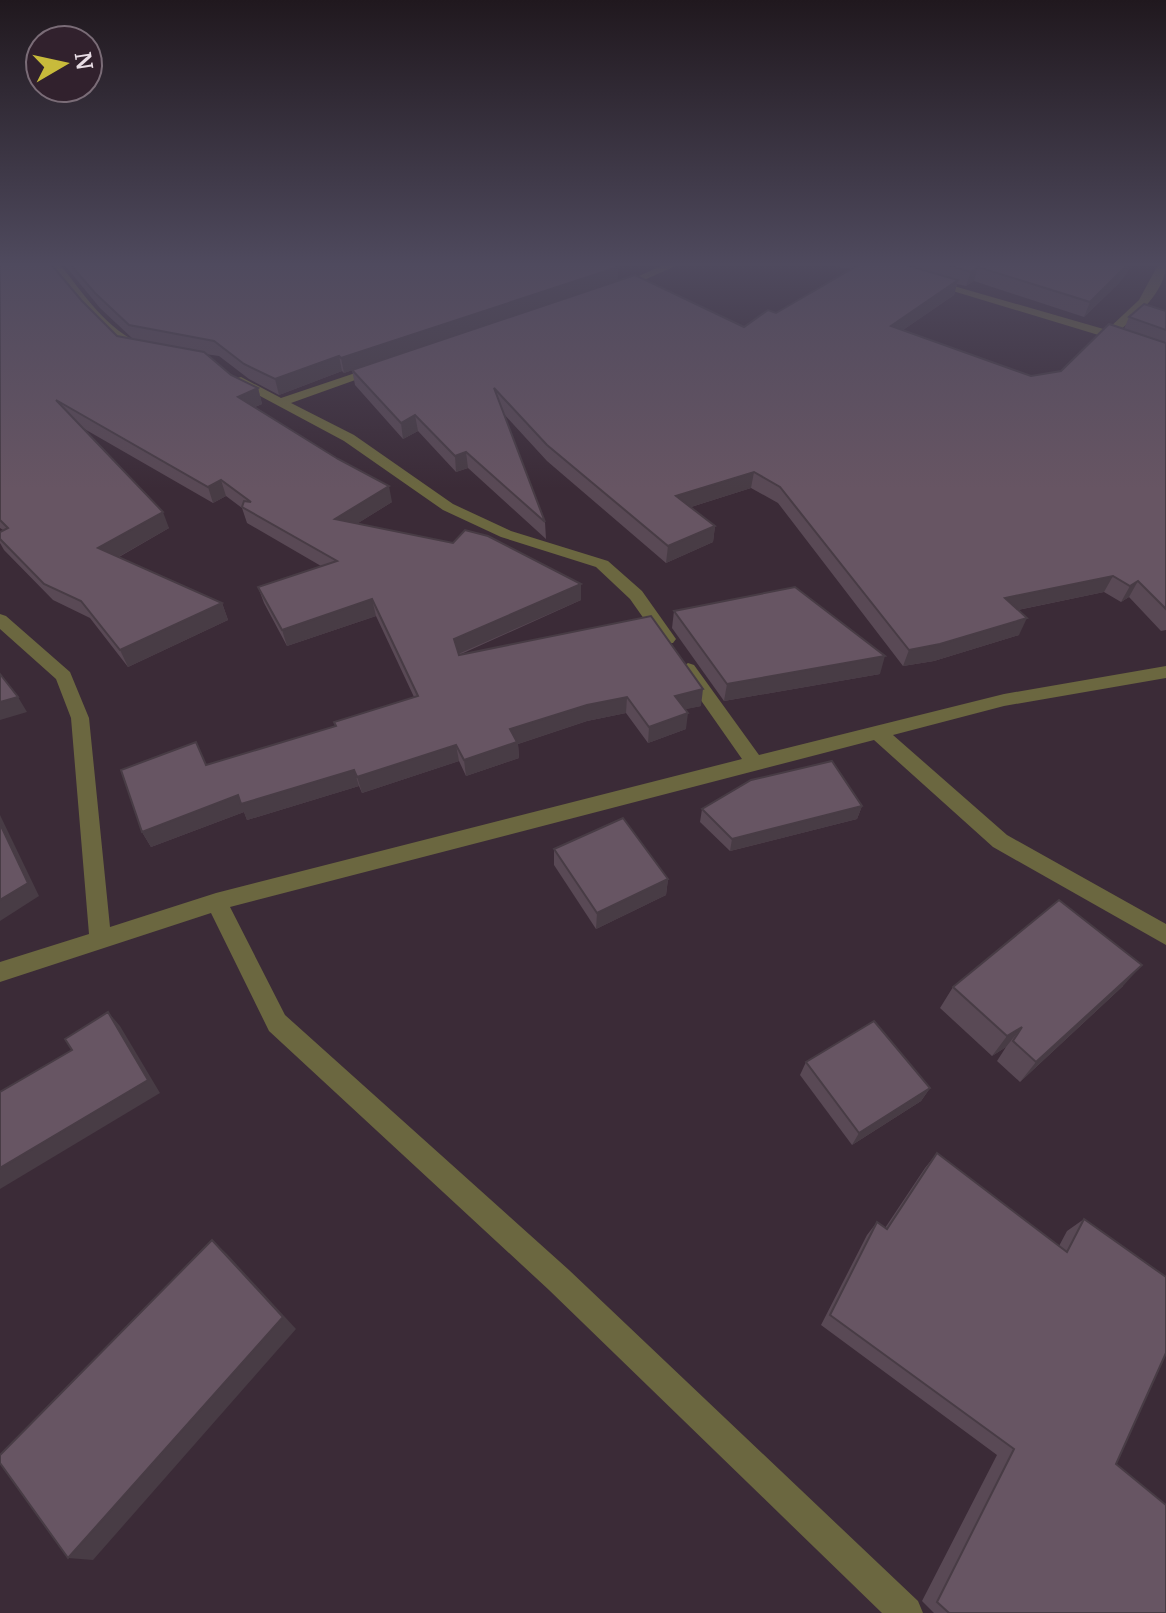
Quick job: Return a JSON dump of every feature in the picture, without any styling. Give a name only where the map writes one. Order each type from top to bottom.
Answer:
[{"type":"street","points":[[121,338],[129,346],[160,353]]},
{"type":"street","points":[[1121,338],[1166,355]]},
{"type":"street","points":[[279,403],[396,364]]},
{"type":"street","points":[[223,370],[242,385],[349,438],[448,507],[506,534],[602,564],[636,595],[755,763]]},
{"type":"street","points":[[0,620],[64,676],[80,718],[100,938]]},
{"type":"street","points":[[0,972],[216,902],[755,763],[1004,700],[1166,672]]},
{"type":"street","points":[[878,732],[1000,841],[1166,935]]},
{"type":"street","points":[[216,902],[277,1023],[559,1280],[906,1613]]},
{"type":"building","points":[[0,338],[129,338],[204,352],[231,375],[258,388],[238,397],[338,459],[389,486],[335,519],[453,543],[465,530],[488,536],[581,584],[454,639],[459,655],[651,616],[703,689],[675,696],[688,713],[649,727],[627,697],[587,705],[510,729],[517,742],[464,760],[456,745],[357,777],[354,770],[241,804],[238,795],[142,832],[121,770],[196,742],[206,765],[336,726],[334,722],[418,696],[372,599],[282,630],[258,587],[337,561],[242,507],[244,501],[251,502],[221,480],[208,487],[56,400],[163,512],[98,548],[222,603],[120,650],[81,601],[44,584],[0,539],[0,532],[8,528],[0,520]]},
{"type":"building","points":[[200,338],[401,338],[275,379],[244,364],[214,341]]},
{"type":"building","points":[[447,338],[925,338],[1031,376],[1061,371],[1094,338],[1152,338],[1166,343],[1166,609],[1138,581],[1130,586],[1113,576],[1005,598],[1027,618],[909,650],[780,487],[754,472],[676,496],[715,526],[668,546],[547,445],[494,388],[545,522],[466,452],[455,456],[415,415],[401,423],[352,370]]},
{"type":"building","points":[[795,587],[885,656],[727,684],[674,611]]},
{"type":"building","points":[[0,674],[18,697],[0,702]]},
{"type":"building","points":[[832,761],[862,806],[732,839],[702,809],[751,780]]},
{"type":"building","points":[[623,818],[668,879],[597,913],[554,849]]},
{"type":"building","points":[[0,824],[28,883],[0,900]]},
{"type":"building","points":[[1059,900],[1142,965],[1036,1062],[1013,1041],[1022,1027],[1007,1036],[953,987]]},
{"type":"building","points":[[108,1012],[148,1080],[0,1168],[0,1092],[72,1050],[65,1039]]},
{"type":"building","points":[[874,1021],[930,1088],[859,1133],[806,1062]]},
{"type":"building","points":[[937,1153],[1067,1252],[1084,1219],[1166,1277],[1166,1353],[1116,1464],[1166,1505],[1166,1613],[949,1613],[937,1602],[1014,1449],[830,1315],[877,1222],[887,1229]]},
{"type":"building","points":[[212,1240],[283,1317],[68,1558],[0,1463],[0,1455]]}]
